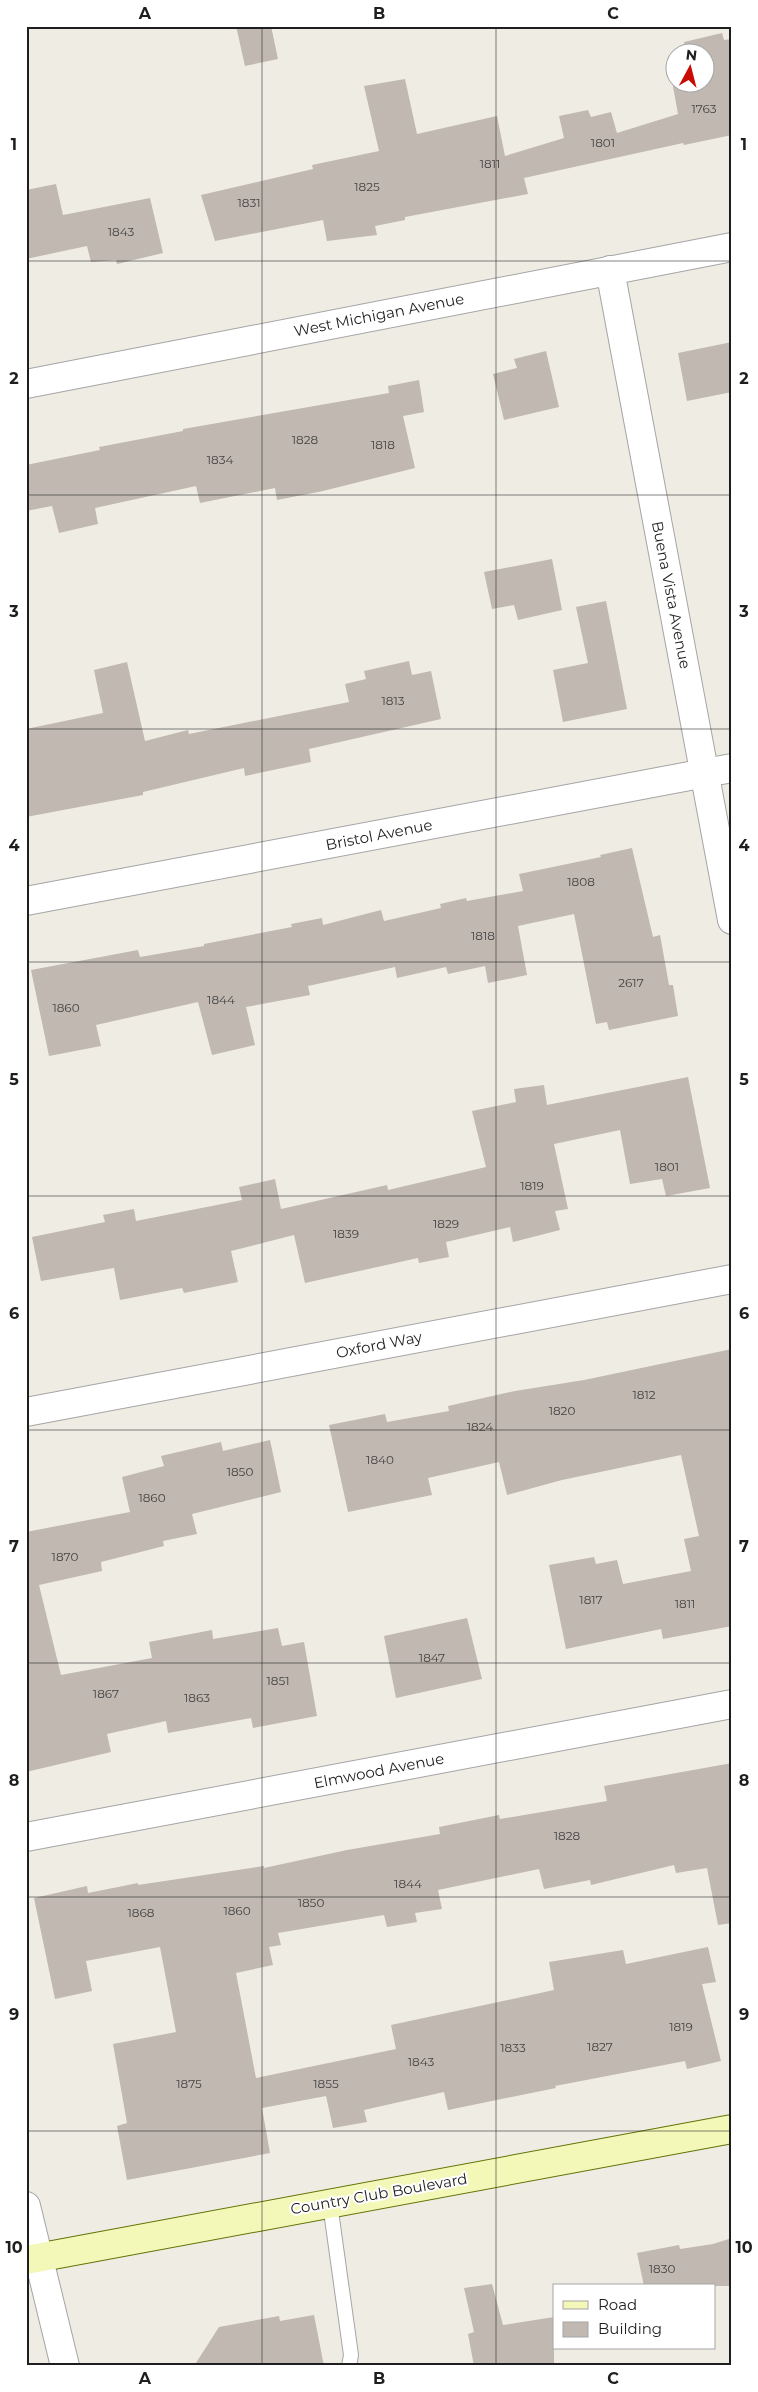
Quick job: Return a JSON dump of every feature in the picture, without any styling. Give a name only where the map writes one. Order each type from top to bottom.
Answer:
[{"type":"street","name":"West Michigan Avenue","points":[[26,384],[732,247]]},
{"type":"street","name":"Buena Vista Avenue","points":[[610,270],[732,920]]},
{"type":"street","name":"Bristol Avenue","points":[[26,901],[732,768]]},
{"type":"street","name":"Oxford Way","points":[[26,1412],[732,1279]]},
{"type":"street","name":"Elmwood Avenue","points":[[26,1837],[732,1704]]},
{"type":"street","name":"Country Club Boulevard","points":[[32,2258],[732,2129]]},
{"type":"street","points":[[26,2206],[32,2258],[65,2366]]},
{"type":"lane","points":[[330,2204],[351,2355],[349,2366]]},
{"type":"building","points":[[236,26],[271,26],[278,59],[245,66]]},
{"type":"building","points":[[722,33],[724,40],[732,39],[732,135],[684,145],[683,143],[524,178],[528,194],[405,217],[405,220],[375,226],[377,235],[327,241],[323,220],[215,241],[201,195],[313,169],[312,165],[379,151],[364,86],[405,79],[417,134],[497,116],[505,156],[564,138],[559,116],[588,110],[591,117],[611,112],[617,133],[678,114],[674,92],[716,92],[716,42],[684,42]]},
{"type":"building","points":[[56,184],[63,215],[150,198],[163,253],[117,264],[116,260],[91,262],[87,246],[26,259],[26,190]]},
{"type":"building","points":[[732,342],[732,392],[687,401],[678,353]]},
{"type":"building","points":[[546,351],[559,407],[504,420],[493,374],[517,368],[514,359]]},
{"type":"building","points":[[419,380],[424,412],[403,416],[415,468],[323,491],[277,500],[275,488],[200,503],[196,486],[95,508],[98,524],[59,533],[52,506],[26,511],[26,465],[100,450],[99,447],[183,431],[183,429],[389,393],[388,386]]},
{"type":"building","points":[[552,559],[562,610],[518,620],[514,605],[492,609],[484,572]]},
{"type":"building","points":[[606,601],[627,709],[563,722],[553,670],[588,663],[576,607]]},
{"type":"building","points":[[409,661],[412,675],[431,671],[441,719],[309,749],[311,762],[245,776],[244,768],[143,792],[143,795],[26,817],[26,729],[103,713],[94,670],[127,662],[145,741],[188,730],[189,734],[349,702],[345,684],[366,679],[364,671]]},
{"type":"building","points":[[632,848],[653,937],[660,935],[669,985],[673,985],[678,1016],[609,1030],[607,1022],[596,1024],[574,914],[518,926],[527,975],[488,983],[485,966],[448,974],[446,967],[397,978],[395,967],[308,986],[310,995],[246,1007],[255,1045],[212,1055],[198,1002],[96,1025],[101,1046],[49,1056],[31,970],[138,950],[140,957],[204,946],[204,944],[292,927],[291,924],[322,918],[323,925],[381,910],[384,921],[441,908],[440,904],[466,898],[467,901],[523,891],[519,874],[601,857],[600,855]]},
{"type":"building","points":[[688,1077],[710,1188],[666,1196],[662,1179],[630,1184],[620,1130],[554,1144],[568,1209],[555,1211],[560,1230],[513,1242],[510,1227],[446,1242],[449,1257],[419,1263],[418,1258],[305,1283],[294,1235],[231,1251],[238,1282],[184,1293],[182,1288],[120,1300],[114,1268],[41,1281],[32,1237],[105,1222],[103,1215],[134,1209],[136,1221],[242,1200],[239,1187],[275,1179],[281,1209],[387,1185],[388,1190],[486,1167],[472,1111],[516,1102],[514,1089],[544,1085],[547,1105]]},
{"type":"building","points":[[732,1349],[732,1626],[663,1639],[661,1629],[566,1649],[549,1565],[594,1557],[596,1564],[617,1560],[623,1584],[691,1571],[684,1539],[699,1536],[681,1455],[562,1480],[507,1495],[499,1462],[428,1478],[432,1495],[348,1512],[329,1425],[385,1414],[387,1422],[449,1411],[448,1406],[515,1391],[584,1380]]},
{"type":"building","points":[[270,1440],[281,1492],[192,1514],[197,1534],[163,1541],[164,1546],[101,1562],[102,1571],[39,1585],[61,1675],[152,1658],[149,1642],[212,1630],[213,1639],[278,1628],[282,1646],[304,1642],[317,1716],[253,1728],[251,1718],[168,1733],[166,1721],[107,1734],[111,1752],[26,1772],[26,1532],[130,1512],[122,1477],[164,1466],[161,1456],[221,1442],[223,1451]]},
{"type":"building","points":[[467,1618],[482,1679],[396,1698],[384,1636]]},
{"type":"building","points":[[732,1763],[732,1923],[718,1925],[707,1868],[676,1873],[674,1865],[591,1885],[590,1880],[544,1889],[539,1869],[438,1890],[442,1909],[415,1913],[417,1922],[387,1927],[384,1915],[278,1933],[281,1945],[269,1947],[273,1965],[236,1973],[256,2078],[396,2049],[391,2025],[554,1990],[549,1962],[623,1950],[626,1964],[708,1947],[716,1982],[702,1984],[721,2061],[687,2069],[685,2061],[555,2086],[556,2088],[448,2110],[444,2092],[364,2110],[367,2122],[333,2128],[326,2096],[262,2108],[270,2153],[127,2180],[117,2126],[127,2123],[113,2044],[176,2032],[160,1947],[86,1961],[92,1991],[55,1999],[34,1898],[87,1886],[88,1893],[138,1883],[138,1885],[264,1866],[264,1868],[347,1850],[440,1834],[439,1827],[499,1815],[500,1819],[607,1801],[604,1786]]},
{"type":"building","points":[[732,2238],[732,2286],[716,2286],[716,2284],[644,2284],[637,2253],[679,2245],[680,2249],[713,2244]]},
{"type":"building","points":[[492,2284],[503,2325],[553,2317],[554,2366],[474,2366],[468,2334],[474,2332],[464,2288]]},
{"type":"building","points":[[314,2315],[324,2366],[194,2366],[219,2327],[279,2316],[280,2321]]}]
